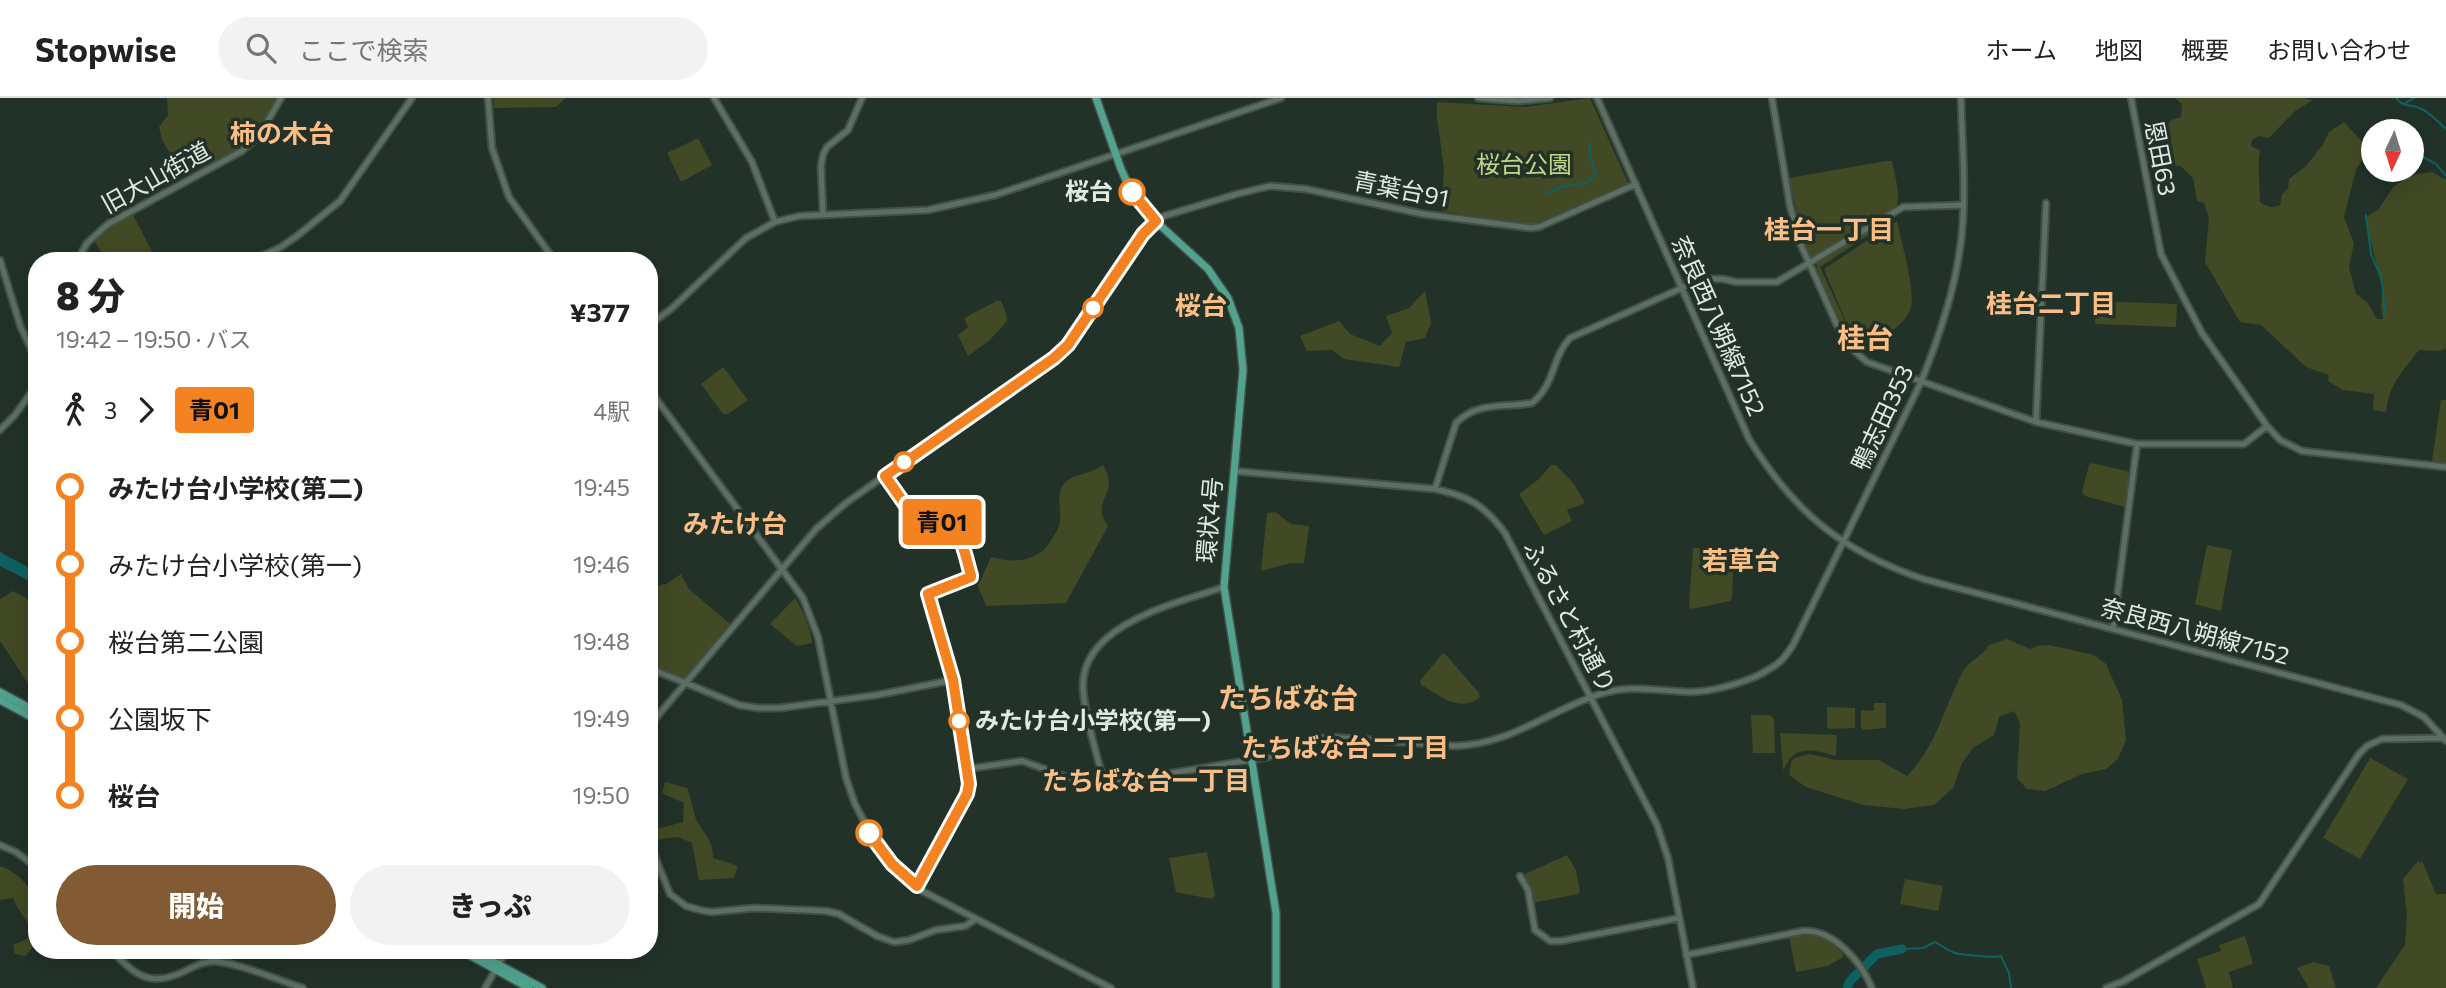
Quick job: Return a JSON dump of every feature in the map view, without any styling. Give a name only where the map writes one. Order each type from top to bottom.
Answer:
[{"type":"main road","name":"環状4号","points":[[1096,98],[1131,191],[1156,221],[1209,269],[1228,298],[1237,321],[1243,370],[1224,587],[1277,922],[1276,988]]},
{"type":"main road","points":[[0,692],[28,707]]},
{"type":"main road","points":[[0,700],[28,715]]},
{"type":"main road","points":[[480,959],[542,988]]},
{"type":"main road","points":[[485,959],[529,988]]},
{"type":"street","name":"旧大山街道","points":[[82,252],[96,233],[108,224],[242,151],[259,136],[281,98]]},
{"type":"street","points":[[270,252],[297,236],[340,201],[412,98]]},
{"type":"street","points":[[488,98],[492,148],[504,184],[514,204],[549,252]]},
{"type":"street","points":[[714,98],[752,162],[775,222]]},
{"type":"street","points":[[823,214],[823,155],[827,147],[848,130],[862,98]]},
{"type":"street","points":[[658,318],[746,238],[775,222],[823,214],[928,210],[997,194],[1281,98]]},
{"type":"street","points":[[1478,98],[1518,101],[1550,98]]},
{"type":"street","name":"奈良西八朔線7152","points":[[1597,98],[1737,415],[1762,461],[1793,500],[1824,527],[1843,541],[1890,567],[1923,579],[2402,705],[2424,718],[2446,739]]},
{"type":"street","points":[[1772,98],[1790,206],[1801,245],[1841,334],[1851,348],[1867,362],[2036,422],[2137,444],[2244,443],[2267,426]]},
{"type":"street","name":"鴨志田353","points":[[967,769],[1022,761],[1087,784],[1104,784],[1277,755],[1329,737],[1473,745],[1516,733],[1591,697],[1618,689],[1703,691],[1743,681],[1771,668],[1793,645],[1921,382],[1936,345],[1954,283],[1962,233],[1961,98]]},
{"type":"street","name":"恩田63","points":[[2131,98],[2161,254],[2196,322],[2267,426],[2280,440],[2302,451],[2446,467]]},
{"type":"street","name":"青葉台91","points":[[1156,221],[1164,216],[1263,187],[1288,186],[1435,216],[1531,228],[1539,227],[1636,184]]},
{"type":"street","points":[[2036,422],[2046,203]]},
{"type":"street","points":[[1435,489],[1456,424],[1464,416],[1483,407],[1532,402],[1547,387],[1560,351],[1570,338],[1709,278],[1736,282],[1777,282],[1903,207],[1963,205]]},
{"type":"street","points":[[658,715],[816,529],[846,503],[1062,351],[1143,234],[1156,221]]},
{"type":"street","points":[[0,260],[13,306],[28,344]]},
{"type":"street","points":[[0,430],[28,396]]},
{"type":"street","points":[[658,401],[782,567],[810,612],[818,637],[846,778],[855,804],[877,846],[896,868],[917,886],[1111,988]]},
{"type":"street","points":[[2113,628],[2137,444]]},
{"type":"street","name":"ふるさと村通り","points":[[1234,471],[1435,489],[1465,497],[1492,515],[1505,533],[1657,825],[1668,858],[1693,988]]},
{"type":"street","points":[[1104,784],[1083,687],[1087,668],[1096,649],[1112,632],[1142,617],[1224,587]]},
{"type":"street","points":[[658,672],[739,705],[758,708],[831,701],[953,680],[969,784]]},
{"type":"street","points":[[2106,988],[2124,981],[2256,907],[2367,746],[2382,740],[2446,739]]},
{"type":"street","points":[[0,845],[28,861]]},
{"type":"street","points":[[658,864],[670,894],[686,906],[711,912],[755,908],[826,911],[839,914],[877,936],[894,942],[909,940],[936,930],[965,926],[976,919]]},
{"type":"street","points":[[1520,876],[1528,890],[1535,930],[1549,941],[1679,918]]},
{"type":"street","points":[[1686,955],[1803,931],[1818,931],[1829,936],[1850,955],[1865,972],[1872,988]]},
{"type":"street","points":[[119,959],[131,970],[148,978],[173,977],[204,962],[218,961],[303,988]]},
{"type":"street","points":[[485,988],[502,959]]},
{"type":"green space","points":[[167,98],[278,98],[256,134],[241,147],[203,170],[193,155],[185,158],[179,150],[171,155],[162,140],[159,127],[168,115]]},
{"type":"green space","points":[[494,98],[565,98],[556,107],[494,108]]},
{"type":"green space","name":"桜台公園","points":[[1590,98],[1628,183],[1533,225],[1442,211],[1444,168],[1437,102],[1525,107]]},
{"type":"green space","points":[[2175,98],[2313,100],[2295,111],[2269,138],[2259,136],[2252,140],[2251,146],[2260,150],[2260,202],[2270,207],[2280,205],[2282,194],[2288,189],[2289,179],[2305,167],[2322,146],[2329,132],[2344,122],[2361,140],[2361,162],[2356,170],[2344,217],[2354,243],[2349,267],[2356,294],[2367,302],[2377,319],[2383,319],[2383,291],[2365,218],[2378,210],[2394,186],[2401,182],[2424,182],[2424,173],[2432,172],[2446,180],[2446,348],[2440,351],[2419,350],[2393,386],[2386,412],[2373,410],[2374,394],[2343,390],[2328,381],[2329,375],[2306,367],[2261,325],[2240,322],[2205,262],[2209,218],[2204,203],[2197,201],[2193,178],[2181,166],[2163,160],[2153,145],[2152,132],[2165,131],[2171,120],[2181,117],[2182,104]]},
{"type":"green space","points":[[696,139],[712,165],[681,182],[667,153]]},
{"type":"green space","points":[[1892,161],[1898,192],[1896,208],[1811,258],[1803,239],[1789,178]]},
{"type":"green space","points":[[131,211],[152,252],[101,252],[92,237]]},
{"type":"green space","points":[[1892,217],[1893,219],[1820,267],[1852,336],[1824,269],[1897,221],[1909,277],[1911,307],[1897,327],[1860,350],[1847,334],[1834,310],[1816,264]]},
{"type":"green space","points":[[1425,291],[1431,323],[1425,338],[1406,342],[1399,367],[1344,359],[1332,350],[1307,351],[1300,336],[1339,321],[1350,334],[1380,346],[1392,333],[1386,316],[1409,308]]},
{"type":"green space","points":[[1001,301],[1007,321],[989,341],[968,356],[958,335],[968,327],[964,318]]},
{"type":"green space","points":[[2096,301],[2177,304],[2176,327],[2095,324]]},
{"type":"green space","points":[[723,367],[748,400],[728,414],[723,414],[701,384]]},
{"type":"green space","points":[[2441,400],[2446,400],[2446,464],[2432,461]]},
{"type":"green space","points":[[2092,463],[2127,471],[2129,474],[2125,507],[2085,496],[2082,492],[2089,465]]},
{"type":"green space","points":[[1103,465],[1109,484],[1102,509],[1108,526],[1066,603],[986,606],[978,586],[991,557],[1018,560],[1041,552],[1059,526],[1061,488],[1068,480]]},
{"type":"green space","points":[[1551,465],[1556,465],[1574,484],[1585,503],[1567,510],[1572,521],[1544,535],[1519,494],[1539,479]]},
{"type":"green space","points":[[1275,512],[1291,524],[1309,526],[1304,563],[1291,563],[1261,571],[1267,513]]},
{"type":"green space","points":[[2207,545],[2232,550],[2221,611],[2195,604]]},
{"type":"green space","points":[[1693,548],[1734,550],[1730,601],[1692,609],[1689,607]]},
{"type":"green space","points":[[681,574],[689,589],[730,624],[684,680],[658,669],[658,586]]},
{"type":"green space","points":[[13,591],[28,599],[28,683],[0,641],[0,599]]},
{"type":"green space","points":[[795,598],[806,620],[812,643],[797,646],[770,624]]},
{"type":"green space","points":[[2007,639],[2030,649],[2049,645],[2094,655],[2106,664],[2122,700],[2126,740],[2118,759],[2106,769],[2082,774],[2045,791],[2027,789],[2017,778],[2020,723],[2014,711],[1999,717],[1994,735],[1973,748],[1962,763],[1953,788],[1934,805],[1904,809],[1863,805],[1806,787],[1789,775],[1794,758],[1810,754],[1836,760],[1879,760],[1907,776],[1932,740],[1964,669],[1989,645]]},
{"type":"green space","points":[[1442,654],[1445,654],[1480,697],[1465,704],[1457,703],[1442,698],[1421,685],[1420,681]]},
{"type":"green space","points":[[1874,703],[1886,703],[1886,728],[1863,730],[1861,710],[1874,711]]},
{"type":"green space","points":[[1827,707],[1855,708],[1855,728],[1827,727]]},
{"type":"green space","points":[[1751,715],[1770,715],[1774,719],[1775,753],[1753,753]]},
{"type":"green space","points":[[1780,733],[1837,735],[1836,756],[1815,751],[1799,752],[1792,756],[1783,770]]},
{"type":"green space","points":[[2370,758],[2408,779],[2360,859],[2323,838]]},
{"type":"green space","points":[[665,782],[687,788],[697,821],[710,842],[713,858],[738,866],[734,878],[699,880],[692,843],[678,837],[658,839],[658,829],[683,822],[684,803],[662,793]]},
{"type":"green space","points":[[1207,852],[1215,896],[1211,899],[1176,892],[1169,858]]},
{"type":"green space","points":[[1567,855],[1576,870],[1580,892],[1532,903],[1523,875]]},
{"type":"green space","points":[[2418,861],[2422,861],[2436,894],[2446,894],[2446,988],[2376,988],[2405,945],[2407,916],[2403,879]]},
{"type":"green space","points":[[0,866],[20,877],[28,887],[28,923],[13,898],[0,900]]},
{"type":"green space","points":[[1905,879],[1943,886],[1938,911],[1900,904]]},
{"type":"green space","points":[[1805,934],[1823,936],[1843,957],[1828,966],[1796,972],[1789,937]]},
{"type":"green space","points":[[28,936],[26,956],[15,954],[13,945]]},
{"type":"green space","points":[[2245,936],[2253,964],[2229,972],[2233,988],[2206,988],[2197,959],[2221,951],[2219,945]]},
{"type":"green space","points":[[2314,962],[2329,966],[2336,988],[2309,988],[2297,968]]},
{"type":"water","points":[[0,552],[28,567],[28,580],[0,566]]},
{"type":"waterway","points":[[2396,98],[2403,104],[2425,111],[2446,129]]},
{"type":"waterway","points":[[2404,104],[2414,98]]},
{"type":"waterway","points":[[1565,186],[1587,183],[1596,173],[1590,157],[1590,143]]},
{"type":"waterway","points":[[2424,158],[2436,164],[2446,176]]},
{"type":"waterway","points":[[1547,193],[1564,186]]},
{"type":"waterway","points":[[2366,215],[2371,254],[2382,280],[2385,315]]},
{"type":"waterway","points":[[1902,949],[1923,948],[1935,942],[1959,954],[2001,956],[2009,973],[2011,988]]},
{"type":"waterway","points":[[1865,966],[1877,954],[1902,949]]},
{"type":"waterway","points":[[1847,988],[1858,973]]},
{"type":"bus line","name":"青01","points":[[869,833],[892,864],[917,886],[967,794],[969,784],[953,680],[928,594],[971,575],[957,535],[937,518],[917,510],[909,510],[885,476],[1054,358],[1068,345],[1143,234],[1156,221],[1132,192]]},
{"type":"place","name":"桜台","points":[[1132,192]]},
{"type":"place","name":"みたけ台小学校(第一)","points":[[959,721]]},
{"type":"district","name":"柿の木台","points":[[282,134]]},
{"type":"district","name":"桂台一丁目","points":[[1829,230]]},
{"type":"district","name":"桂台二丁目","points":[[2051,304]]},
{"type":"district","name":"桜台","points":[[1201,306]]},
{"type":"district","name":"桂台","points":[[1865,338]]},
{"type":"district","name":"みたけ台","points":[[735,524]]},
{"type":"district","name":"若草台","points":[[1741,561]]},
{"type":"district","name":"たちばな台","points":[[1288,698]]},
{"type":"district","name":"たちばな台二丁目","points":[[1345,748]]},
{"type":"district","name":"たちばな台一丁目","points":[[1146,781]]}]
